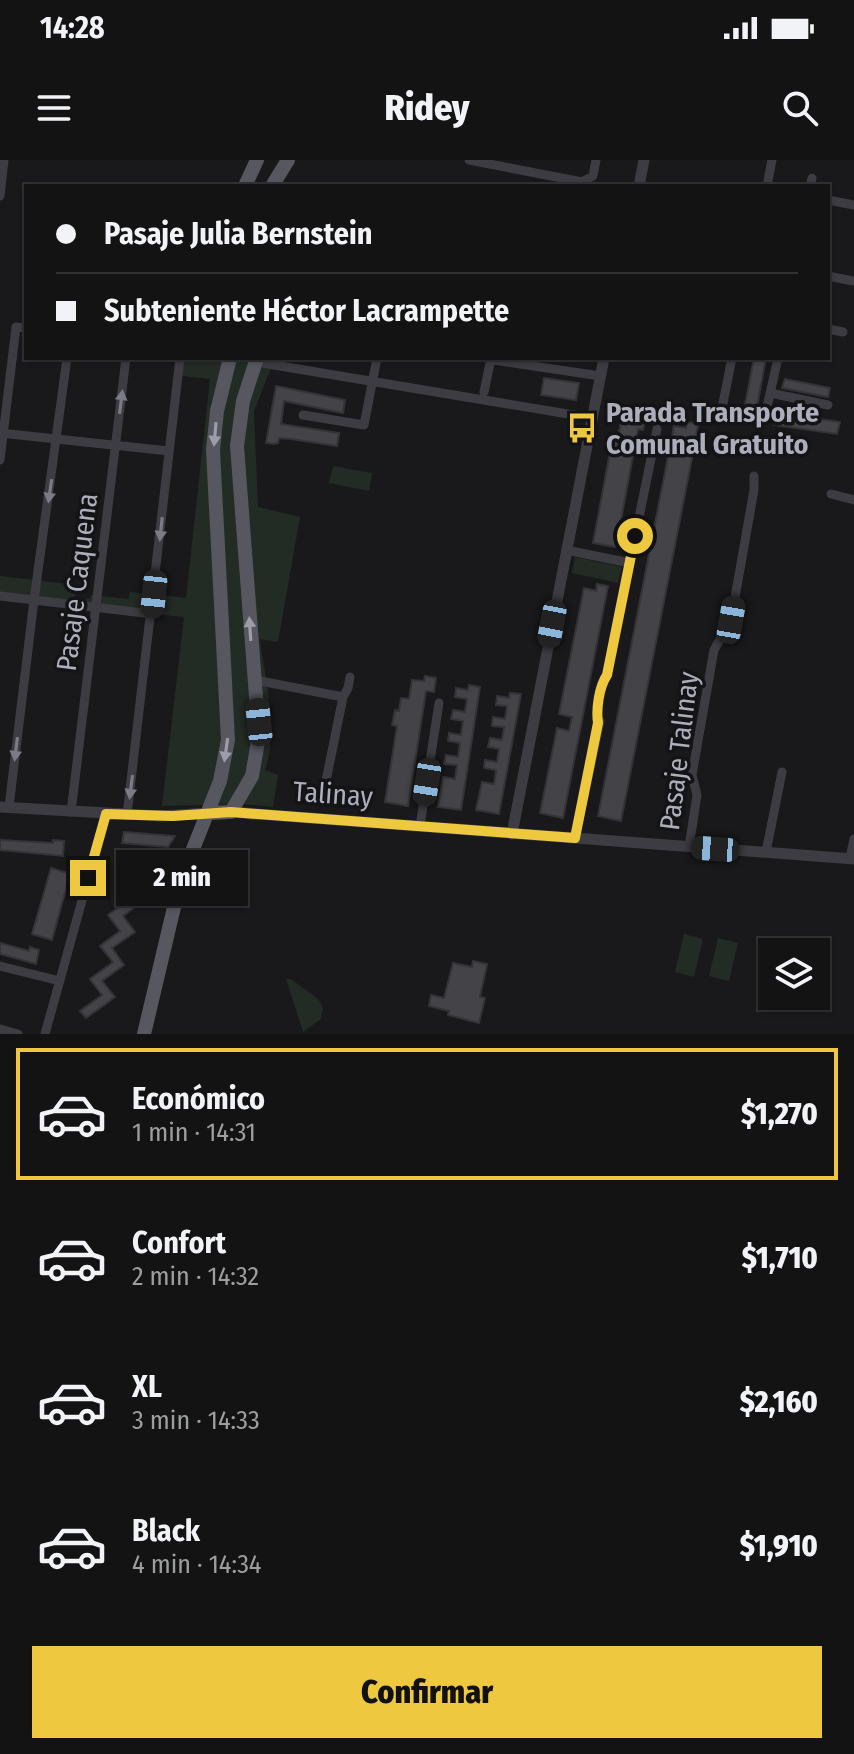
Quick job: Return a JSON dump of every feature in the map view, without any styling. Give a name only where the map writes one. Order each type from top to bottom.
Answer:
[{"type":"main road","points":[[246,184],[257,160]]},
{"type":"main road","points":[[273,184],[288,160]]},
{"type":"main road","points":[[144,1034],[180,882],[209,813],[228,740],[213,450],[217,411],[230,360]]},
{"type":"main road","points":[[231,812],[252,776],[258,754],[259,722],[237,446],[252,360]]},
{"type":"main road","name":"Talinay","points":[[209,813],[231,812]]},
{"type":"street","points":[[0,196],[4,160]]},
{"type":"street","points":[[469,160],[582,182],[593,176],[596,160]]},
{"type":"street","points":[[639,184],[644,160]]},
{"type":"street","points":[[767,184],[772,160]]},
{"type":"street","points":[[830,200],[854,205]]},
{"type":"street","points":[[830,276],[853,281]]},
{"type":"street","points":[[0,460],[21,327]]},
{"type":"street","points":[[830,329],[843,332]]},
{"type":"street","points":[[5,807],[67,360]]},
{"type":"street","name":"Pasaje Caquena","points":[[71,812],[126,360]]},
{"type":"street","points":[[127,815],[180,360]]},
{"type":"street","points":[[257,360],[592,418]]},
{"type":"street","points":[[303,415],[364,425],[377,360]]},
{"type":"street","points":[[484,392],[493,360],[600,376]]},
{"type":"street","points":[[512,834],[604,360]]},
{"type":"street","points":[[721,413],[732,360]]},
{"type":"street","points":[[765,416],[778,360]]},
{"type":"street","points":[[770,393],[828,405]]},
{"type":"street","points":[[575,838],[598,723],[603,715],[607,675],[657,429]]},
{"type":"street","points":[[2,433],[169,451]]},
{"type":"street","name":"Pasaje Talinay","points":[[689,847],[697,795],[692,778],[695,759],[715,645],[731,620],[754,476]]},
{"type":"street","points":[[831,494],[854,500]]},
{"type":"street","points":[[566,550],[630,563]]},
{"type":"street","points":[[0,596],[152,614]]},
{"type":"street","points":[[326,781],[350,677]]},
{"type":"street","points":[[255,680],[343,697]]},
{"type":"street","points":[[420,826],[439,703]]},
{"type":"street","points":[[766,852],[782,772]]},
{"type":"street","name":"Talinay","points":[[5,807],[127,815],[209,813]]},
{"type":"street","name":"Talinay","points":[[231,812],[852,859]]},
{"type":"street","points":[[45,1034],[106,814]]},
{"type":"street","points":[[852,859],[854,839]]},
{"type":"street","points":[[0,966],[60,981]]},
{"type":"street","points":[[0,1029],[18,1034]]},
{"type":"shaded area","points":[[183,360],[274,360],[254,411],[258,507],[300,517],[278,642],[260,639],[271,722],[265,770],[278,775],[273,807],[244,804],[162,806],[184,617],[0,598],[0,576],[77,585],[75,597],[90,599],[91,595],[128,599],[130,592],[186,598],[210,379],[182,376]]},
{"type":"shaded area","points":[[333,466],[372,473],[369,491],[329,483]]},
{"type":"shaded area","points":[[575,557],[622,567],[618,583],[572,573]]},
{"type":"shaded area","points":[[684,934],[703,939],[694,977],[675,972]]},
{"type":"shaded area","points":[[718,938],[738,943],[729,981],[709,976]]},
{"type":"shaded area","points":[[286,979],[291,979],[319,1000],[323,1008],[321,1019],[303,1032]]},
{"type":"building","points":[[754,360],[766,360],[756,412],[744,410]]},
{"type":"building","points":[[544,378],[579,383],[576,400],[541,395]]},
{"type":"building","points":[[785,379],[830,388],[828,397],[782,388]]},
{"type":"building","points":[[276,386],[345,400],[343,413],[284,401],[281,424],[339,433],[337,446],[279,438],[278,443],[266,443]]},
{"type":"building","points":[[635,413],[646,415],[643,430],[638,429],[616,547],[593,543],[613,436],[618,437],[622,417],[634,419]]},
{"type":"building","points":[[777,413],[840,422],[837,434],[774,425]]},
{"type":"building","points":[[687,422],[698,424],[695,443],[621,821],[598,816],[674,426],[686,428]]},
{"type":"building","points":[[597,584],[608,586],[563,818],[540,813],[557,728],[569,731],[572,717],[559,714],[584,588],[596,591]]},
{"type":"building","points":[[425,676],[436,678],[434,692],[426,691],[408,806],[385,802],[397,726],[392,725],[395,710],[399,711],[401,698],[409,699],[412,680],[424,681]]},
{"type":"building","points":[[469,685],[480,687],[461,810],[438,807],[443,777],[455,779],[457,765],[444,764],[446,755],[458,757],[460,743],[448,741],[449,733],[461,735],[463,721],[451,719],[453,710],[465,712],[467,699],[455,697],[456,688],[468,690]]},
{"type":"building","points":[[510,693],[521,694],[499,814],[476,810],[482,782],[494,784],[496,770],[484,768],[485,760],[497,762],[499,749],[488,747],[490,738],[502,740],[504,727],[492,726],[493,717],[505,719],[507,706],[496,705],[497,696],[509,698]]},
{"type":"building","points":[[124,832],[175,836],[168,847],[122,843]]},
{"type":"building","points":[[0,840],[64,841],[63,856],[0,850]]},
{"type":"building","points":[[145,863],[150,870],[131,884],[143,901],[123,916],[135,932],[112,948],[124,965],[102,981],[115,997],[86,1018],[80,1011],[102,995],[90,979],[113,962],[100,946],[120,931],[108,915],[128,901],[116,884]]},
{"type":"building","points":[[51,868],[70,874],[52,940],[32,934]]},
{"type":"building","points":[[0,943],[29,951],[30,947],[39,950],[36,964],[0,954]]},
{"type":"building","points":[[473,961],[487,964],[480,997],[485,998],[479,1023],[448,1015],[449,1011],[429,1006],[431,995],[444,998],[453,963],[472,967]]},
{"type":"place","name":"Parada Transporte Comunal Gratuito","points":[[582,428]]},
{"type":"route","points":[[88,878],[106,814],[173,816],[231,812],[575,838],[598,723],[603,681],[607,675],[635,536]]}]
